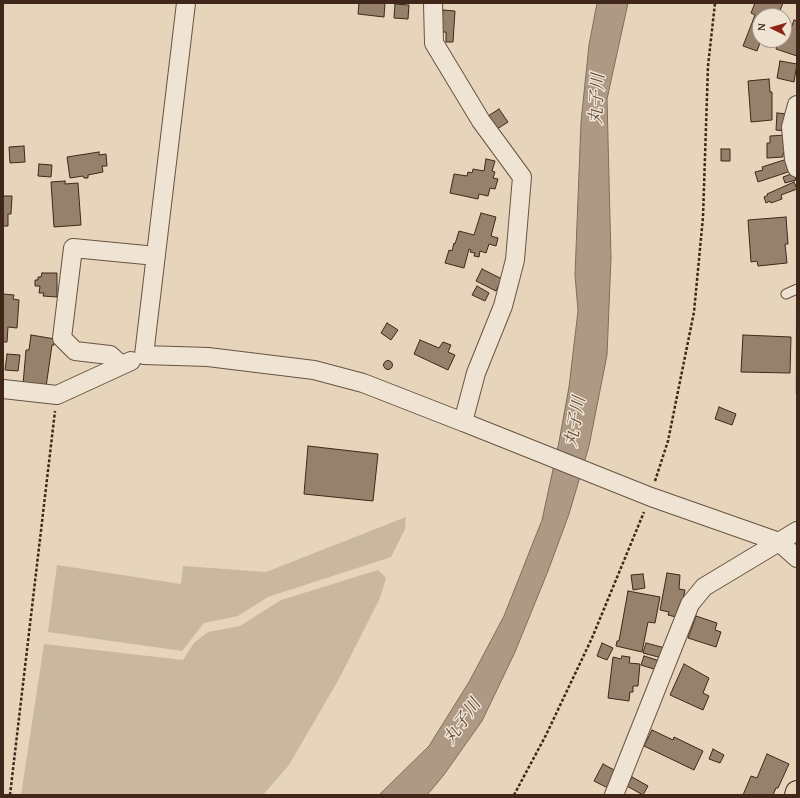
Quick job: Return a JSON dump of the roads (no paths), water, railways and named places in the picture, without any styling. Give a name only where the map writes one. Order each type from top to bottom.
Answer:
[{"type":"street","points":[[144,355],[186,3]]},
{"type":"street","points":[[433,3],[434,43],[481,121],[522,177],[515,260],[502,306],[476,373],[463,422]]},
{"type":"street","points":[[797,105],[792,127],[794,160],[797,168]]},
{"type":"street","points":[[121,365],[110,355],[75,351],[62,338],[73,248],[156,256]]},
{"type":"street","points":[[3,389],[57,395],[144,355],[208,357],[314,370],[363,383],[646,495],[779,542],[797,558]]},
{"type":"street","points":[[614,795],[690,604],[704,587],[797,531]]},
{"type":"lane","points":[[786,294],[797,289]]},
{"type":"water","name":"丸子川","points":[[597,3],[628,3],[607,99],[611,258],[607,355],[589,446],[569,514],[548,571],[515,652],[482,721],[443,776],[427,795],[379,795],[429,746],[469,682],[504,616],[542,520],[569,387],[578,311],[575,275],[581,122],[589,45]]}]
